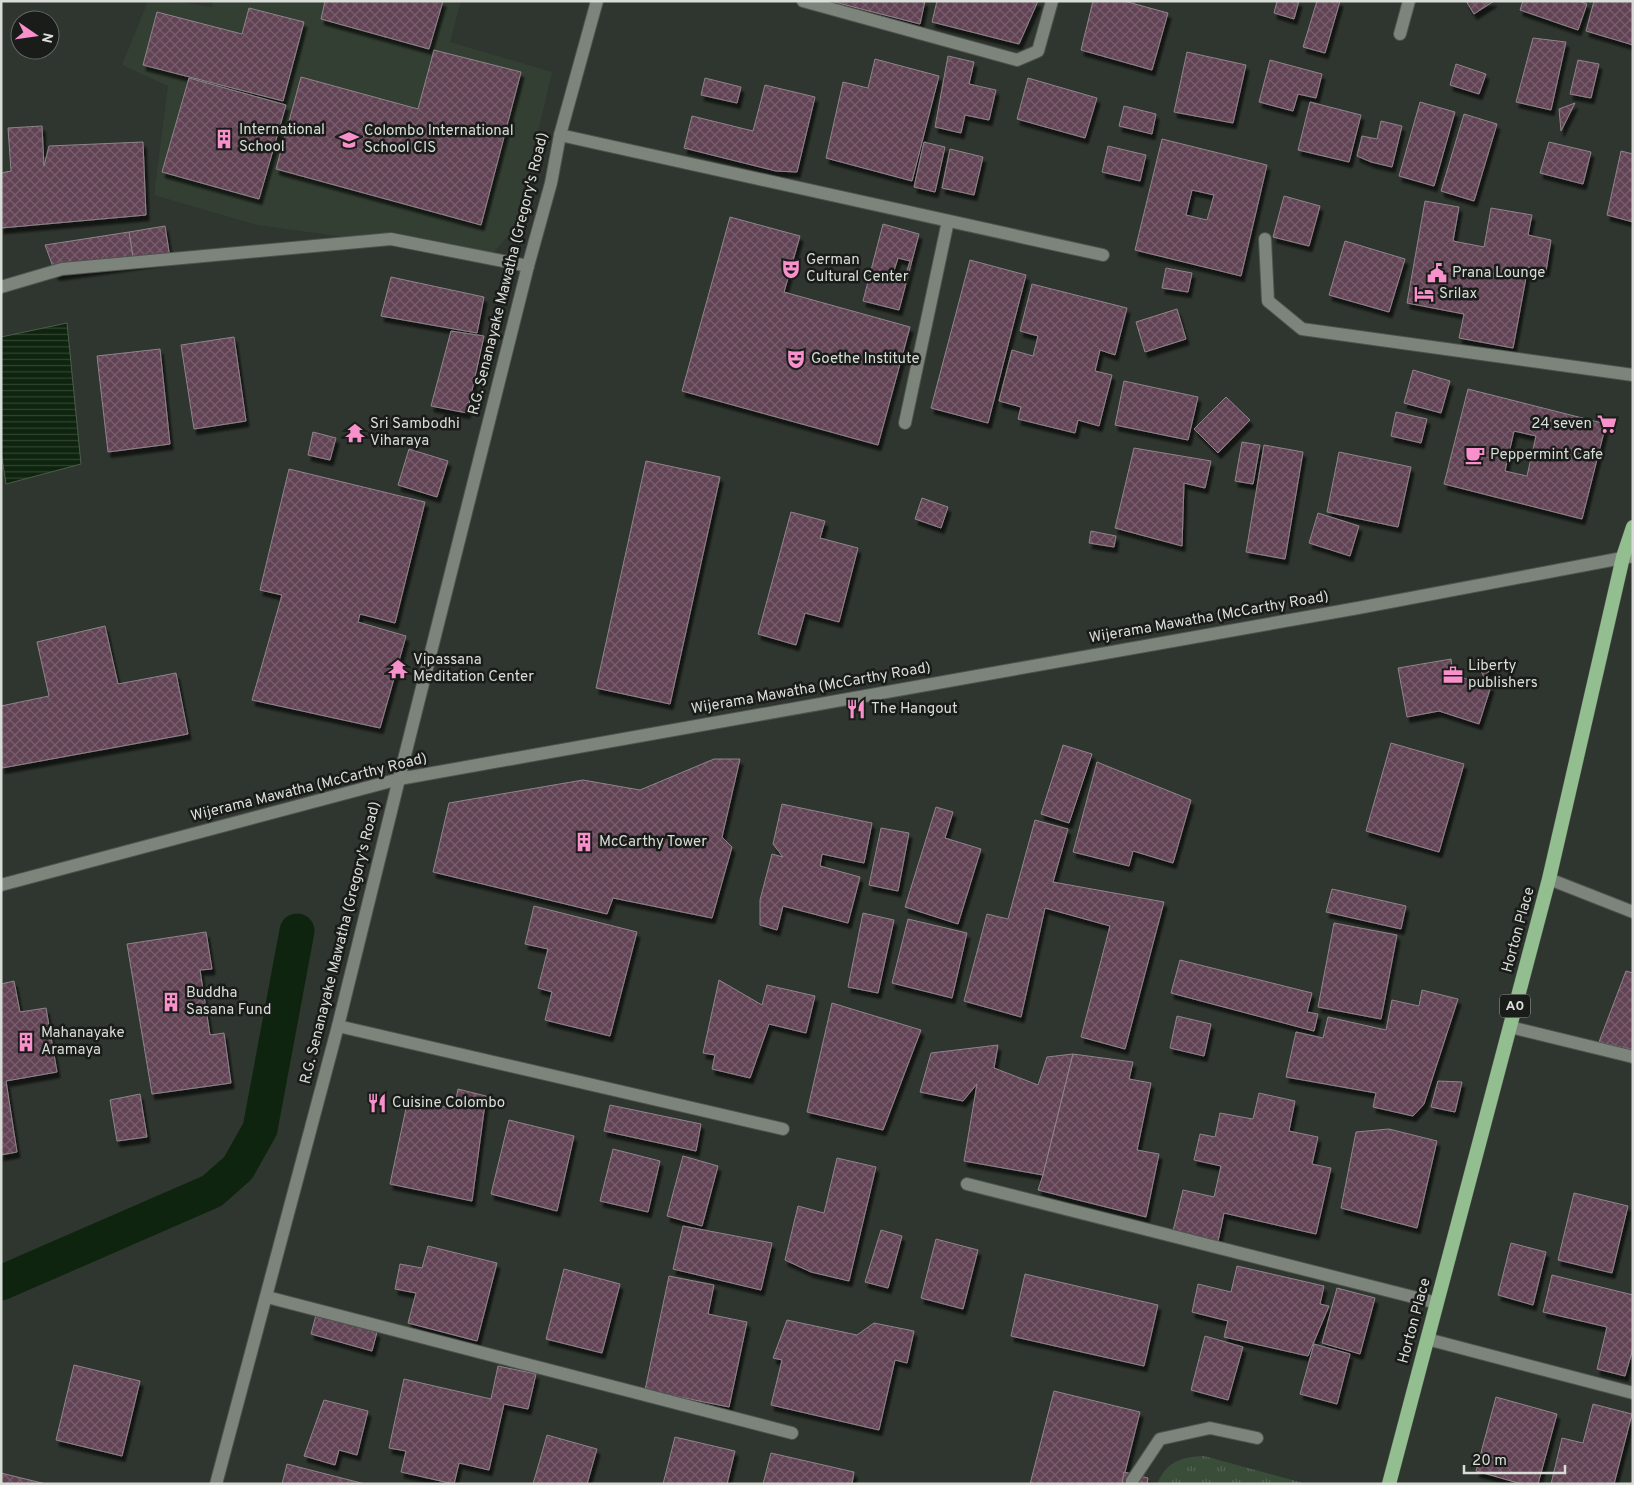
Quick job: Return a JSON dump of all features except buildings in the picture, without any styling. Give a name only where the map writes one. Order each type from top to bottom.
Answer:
[{"type":"highway","name":"Horton Place","points":[[1389,1484],[1549,879],[1628,557],[1633,527]]},
{"type":"street","name":"R.G. Senanayake Mawatha (Gregory's Road)","points":[[216,1484],[338,1026],[528,266],[551,183],[560,135],[597,1]]},
{"type":"street","points":[[803,1],[1017,60],[1038,51],[1052,1]]},
{"type":"street","points":[[1400,34],[1409,1]]},
{"type":"street","points":[[560,135],[1103,255]]},
{"type":"street","points":[[905,423],[948,221]]},
{"type":"street","points":[[1,287],[62,269],[392,239],[528,266]]},
{"type":"street","points":[[1265,239],[1268,301],[1302,329],[1633,375]]},
{"type":"street","name":"Wijerama Mawatha (McCarthy Road)","points":[[1,885],[399,779],[1358,608],[1628,557]]},
{"type":"street","points":[[1549,879],[1633,912]]},
{"type":"street","points":[[338,1026],[783,1129]]},
{"type":"street","points":[[1510,1027],[1633,1057]]},
{"type":"street","points":[[967,1184],[1437,1303]]},
{"type":"street","points":[[267,1297],[792,1434]]},
{"type":"street","points":[[1428,1339],[1633,1393]]},
{"type":"street","points":[[1132,1484],[1132,1481],[1160,1439],[1210,1428],[1258,1438]]},
{"type":"shaded area","name":"Colombo International School CIS","points":[[148,1],[174,1],[212,7],[213,1],[461,1],[450,42],[552,72],[516,226],[490,257],[257,225],[154,195],[168,86],[122,65]]},
{"type":"shaded area","points":[[67,323],[81,464],[6,484],[1,451],[1,337]]},
{"type":"green space","points":[[1204,1456],[1307,1484],[1157,1484],[1170,1465],[1182,1459]]},
{"type":"waterway","points":[[1,1283],[212,1191],[238,1168],[260,1129],[297,931]]},
{"type":"place","name":"International School","points":[[224,139]]},
{"type":"place","name":"Colombo International School CIS","points":[[349,140]]},
{"type":"place","name":"German Cultural Center","points":[[791,269]]},
{"type":"place","name":"Prana Lounge","points":[[1437,273]]},
{"type":"place","name":"Srilax","points":[[1424,294]]},
{"type":"place","name":"Goethe Institute","points":[[796,359]]},
{"type":"place","name":"24 seven","points":[[1607,424]]},
{"type":"place","name":"Sri Sambodhi Viharaya","points":[[355,433]]},
{"type":"place","name":"Peppermint Cafe","points":[[1475,455]]},
{"type":"place","name":"Vipassana Meditation Center","points":[[398,669]]},
{"type":"place","name":"Liberty publishers","points":[[1453,675]]},
{"type":"place","name":"The Hangout","points":[[856,709]]},
{"type":"place","name":"McCarthy Tower","points":[[584,842]]},
{"type":"place","name":"Buddha Sasana Fund","points":[[171,1002]]},
{"type":"place","name":"Mahanayake Aramaya","points":[[26,1042]]},
{"type":"place","name":"Cuisine Colombo","points":[[377,1103]]}]
